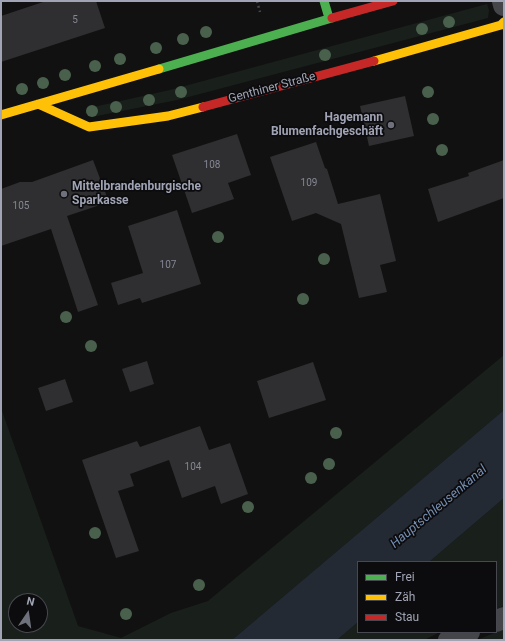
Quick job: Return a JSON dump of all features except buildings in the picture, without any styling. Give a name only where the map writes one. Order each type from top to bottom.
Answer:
[{"type":"street","points":[[324,1],[329,18]]},
{"type":"street","points":[[1,115],[329,18],[393,1]]},
{"type":"street","points":[[503,1],[504,5]]},
{"type":"street","name":"Genthiner Straße","points":[[38,104],[89,126],[168,116],[399,54],[501,25],[504,22]]},
{"type":"street","points":[[449,640],[466,633]]},
{"type":"shaded area","points":[[487,4],[489,10],[488,18],[177,100],[92,117],[85,113],[89,108],[170,90]]},
{"type":"shaded area","points":[[504,355],[504,410],[232,640],[1,640],[1,408],[78,626],[121,638],[171,613],[208,601]]},
{"type":"shaded area","points":[[504,498],[504,606],[497,609],[497,561],[430,561]]},
{"type":"shaded area","points":[[357,623],[357,633],[438,633],[424,640],[337,640]]},
{"type":"shaded area","points":[[504,629],[504,640],[477,640],[497,633]]},
{"type":"water","name":"Hauptschleusenkanal","points":[[504,410],[504,498],[430,561],[357,561],[357,623],[337,640],[232,640]]},
{"type":"traffic: fast","points":[[324,1],[329,18]]},
{"type":"traffic: fast","points":[[159,69],[332,18]]},
{"type":"traffic: slow","points":[[374,61],[501,25],[504,22]]},
{"type":"traffic: slow","points":[[1,115],[159,69]]},
{"type":"traffic: slow","points":[[38,104],[89,127],[168,116],[203,107]]},
{"type":"traffic: jam","points":[[332,18],[393,1]]},
{"type":"traffic: jam","points":[[203,107],[374,61]]},
{"type":"place","name":"Hagemann Blumenfachgeschäft","points":[[391,125]]},
{"type":"place","name":"Mittelbrandenburgische Sparkasse","points":[[64,194]]}]
